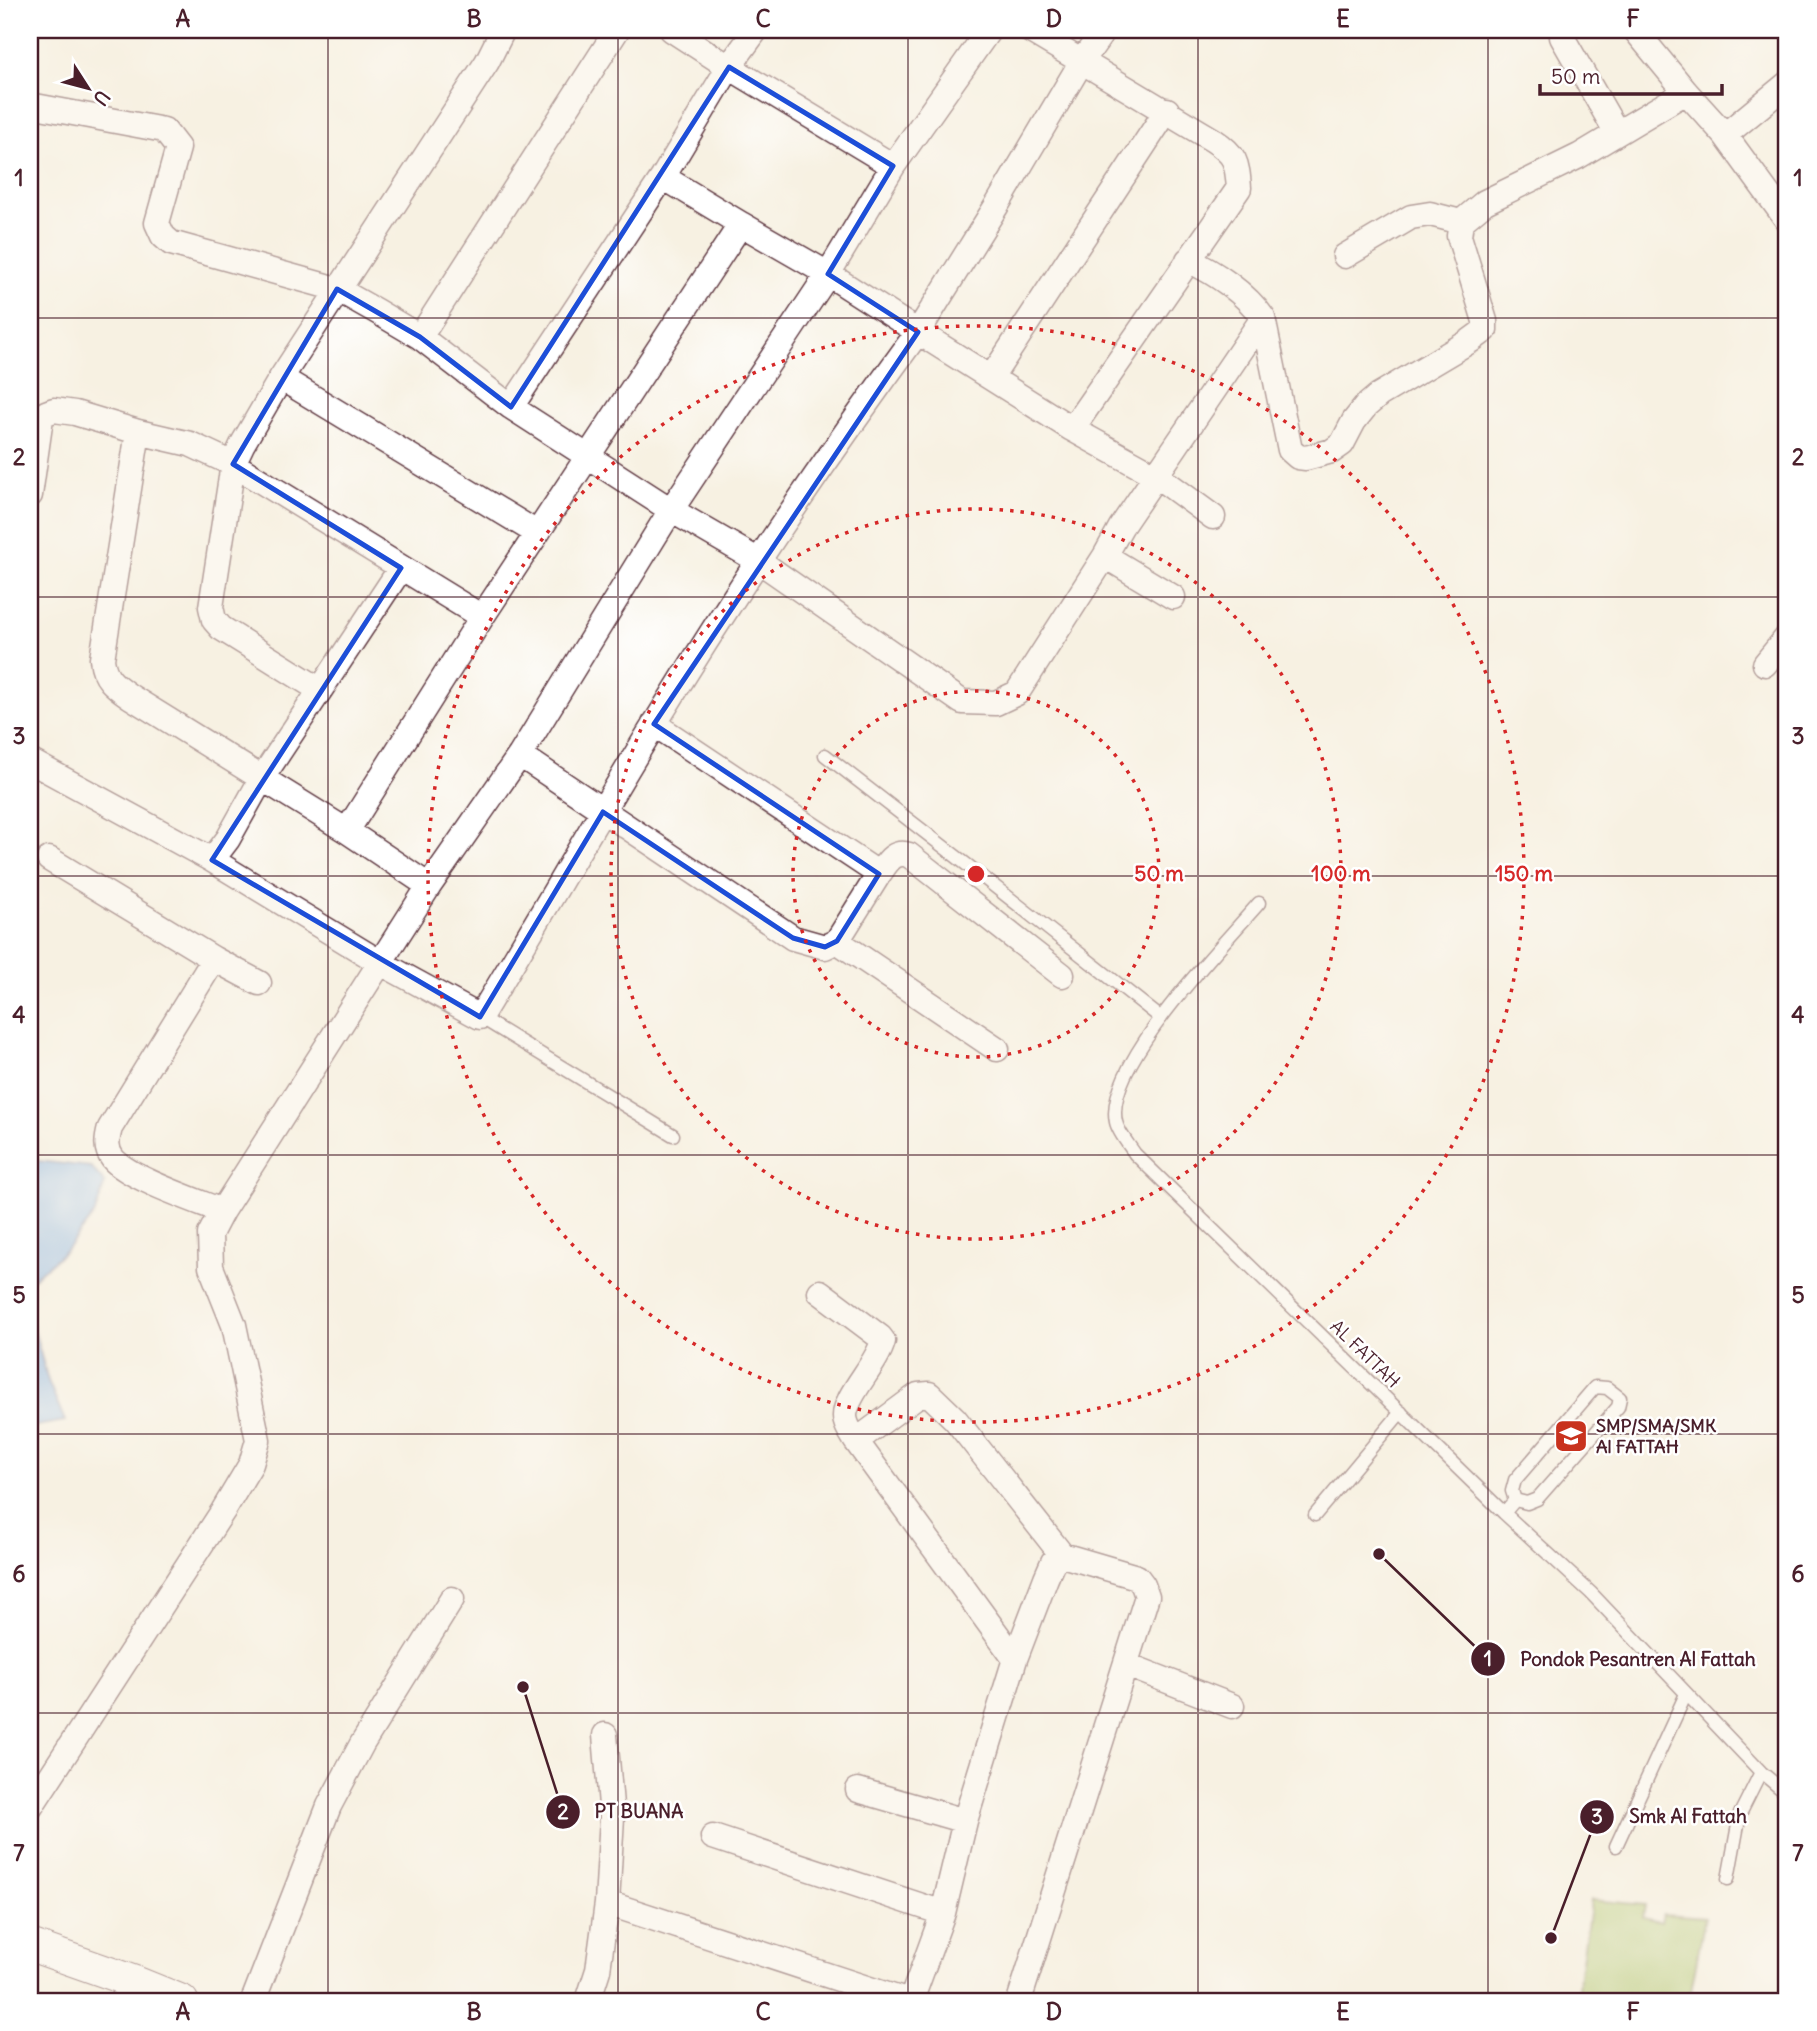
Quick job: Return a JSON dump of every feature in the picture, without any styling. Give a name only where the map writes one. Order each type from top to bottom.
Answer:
[{"type":"street","points":[[320,690],[221,628],[214,620],[211,607],[233,464],[281,378],[487,62],[503,30]]},
{"type":"street","points":[[420,337],[617,30]]},
{"type":"street","points":[[672,30],[893,166]]},
{"type":"street","points":[[511,407],[663,177],[729,67],[756,30]]},
{"type":"street","points":[[30,1808],[251,1464],[258,1440],[233,1325],[211,1267],[210,1234],[222,1211],[429,886],[520,755],[671,510],[828,274],[893,166],[989,30]]},
{"type":"street","points":[[1029,30],[1167,110],[1229,150],[1237,164],[1239,188],[1072,429]]},
{"type":"street","points":[[30,761],[212,860],[381,962],[480,1017],[654,724],[759,561],[918,332],[1082,61],[1104,30]]},
{"type":"street","points":[[1636,30],[1725,135],[1787,220]]},
{"type":"street","points":[[1562,37],[1617,133]]},
{"type":"street","points":[[1725,135],[1787,84]]},
{"type":"street","points":[[1188,260],[1206,269],[1256,307],[1263,318],[1290,450],[1298,457],[1306,458],[1332,451],[1342,444],[1354,421],[1379,395],[1485,330],[1486,321],[1459,236],[1461,222],[1485,202],[1579,156],[1686,92]]},
{"type":"street","points":[[30,105],[164,130],[178,148],[157,223],[163,236],[171,243],[337,289],[420,337],[511,407],[671,510],[759,561],[962,702],[996,703],[1017,693],[1121,527],[1263,318]]},
{"type":"street","points":[[990,378],[1167,110]]},
{"type":"street","points":[[663,177],[828,274],[1072,429],[1157,475],[1213,517]]},
{"type":"street","points":[[1345,256],[1411,217],[1430,214],[1461,222]]},
{"type":"street","points":[[347,831],[481,617],[741,224]]},
{"type":"street","points":[[281,378],[537,533]]},
{"type":"street","points":[[30,495],[41,418],[54,410],[75,413],[190,444],[233,464],[481,617]]},
{"type":"street","points":[[138,432],[102,659],[103,671],[110,682],[347,831],[429,886]]},
{"type":"street","points":[[1105,556],[1173,597]]},
{"type":"street","points":[[212,860],[228,839],[261,778],[401,568]]},
{"type":"street","points":[[1765,664],[1787,637]]},
{"type":"street","points":[[654,724],[879,874]]},
{"type":"street","points":[[520,755],[793,938],[825,947],[837,941],[892,856],[909,855],[1062,975]]},
{"type":"street","points":[[49,859],[214,959],[259,983]]},
{"type":"street","points":[[837,941],[997,1049]]},
{"type":"street","points":[[214,959],[110,1128],[106,1144],[112,1158],[123,1167],[166,1189],[222,1211]]},
{"type":"street","points":[[820,1292],[880,1336],[883,1341],[880,1354],[848,1404],[845,1416],[849,1429],[1015,1659]]},
{"type":"street","points":[[856,1441],[918,1395],[929,1394],[955,1419],[1062,1555],[1136,1577],[1143,1585],[1147,1597],[1019,2001]]},
{"type":"street","points":[[607,1903],[909,2001],[943,1913],[965,1821],[1015,1659],[1045,1578],[1054,1562],[1062,1555]]},
{"type":"street","points":[[253,2001],[330,1806],[362,1744],[452,1599]]},
{"type":"street","points":[[1127,1665],[1233,1706]]},
{"type":"street","points":[[588,2001],[598,1970],[607,1903],[612,1816],[605,1735]]},
{"type":"street","points":[[858,1790],[965,1821]]},
{"type":"street","points":[[713,1837],[943,1913]]},
{"type":"street","points":[[30,1945],[129,1992],[182,2001]]},
{"type":"lane","points":[[825,755],[1161,1018]]},
{"type":"lane","name":"AL FATTAH","points":[[1259,903],[1161,1018],[1134,1054],[1116,1094],[1115,1123],[1135,1154],[1504,1513],[1591,1593],[1761,1772],[1787,1794]]},
{"type":"lane","points":[[480,1017],[673,1135]]},
{"type":"lane","points":[[1595,1387],[1607,1388],[1620,1398],[1618,1406],[1537,1499],[1527,1503],[1515,1500],[1512,1491],[1515,1480],[1595,1387]]},
{"type":"lane","points":[[1315,1515],[1401,1412]]},
{"type":"lane","points":[[1504,1513],[1515,1500]]},
{"type":"lane","points":[[1616,1846],[1686,1694]]},
{"type":"lane","points":[[1728,1879],[1740,1814],[1761,1772]]},
{"type":"highlighted area","points":[[729,67],[893,166],[828,274],[918,332],[654,724],[879,874],[837,941],[825,947],[793,938],[603,812],[480,1017],[212,860],[401,568],[233,464],[337,289],[420,337],[511,407]]},
{"type":"green space","points":[[1591,1900],[1645,1905],[1643,1918],[1661,1922],[1663,1914],[1705,1917],[1689,2001],[1576,2001]]},
{"type":"water","points":[[30,1160],[91,1167],[105,1183],[95,1213],[66,1250],[30,1281]]},
{"type":"water","points":[[30,1315],[48,1381],[65,1421],[30,1427]]},
{"type":"place","name":"SMP/SMA/SMK Al FATTAH","points":[[1571,1436]]},
{"type":"place","name":"Pondok Pesantren Al Fattah","points":[[1379,1554]]},
{"type":"place","name":"PT BUANA","points":[[523,1687]]},
{"type":"place","name":"Smk Al Fattah","points":[[1551,1938]]}]
